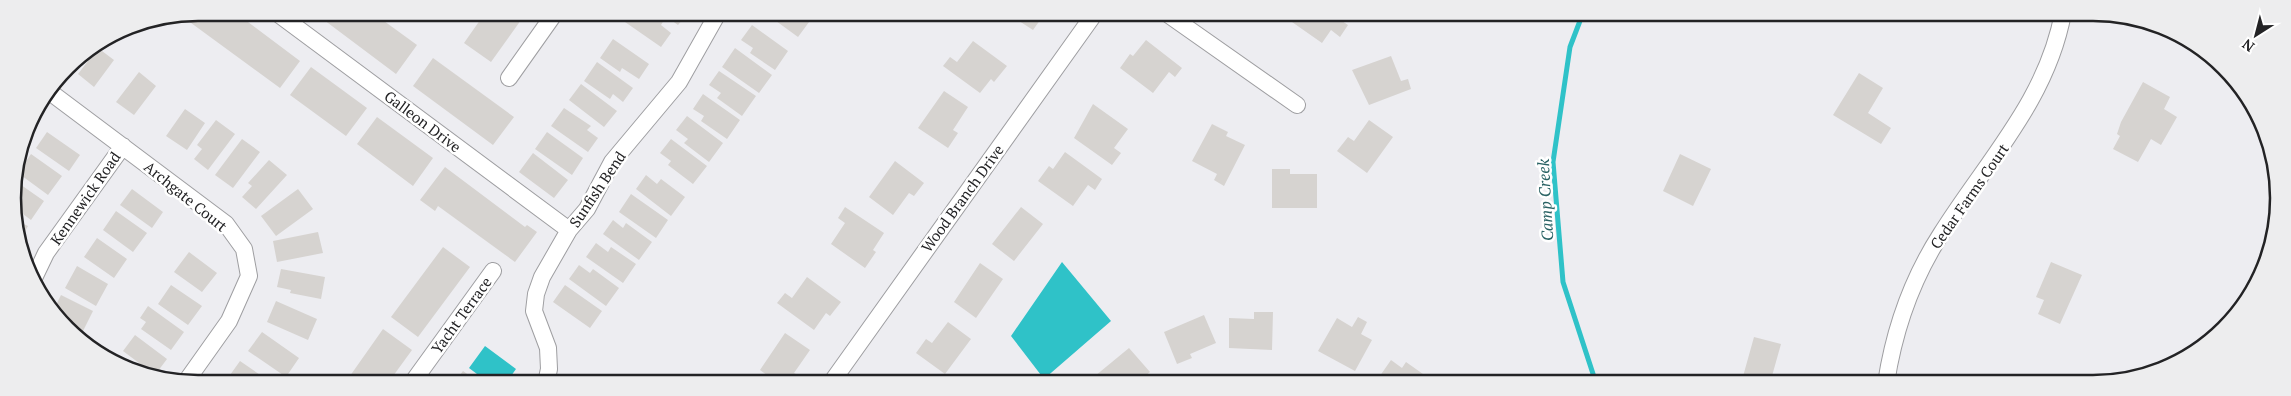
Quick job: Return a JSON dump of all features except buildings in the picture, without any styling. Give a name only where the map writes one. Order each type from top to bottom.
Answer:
[{"type":"street","name":"Galleon Drive","points":[[289,21],[569,230]]},
{"type":"street","points":[[509,78],[549,21]]},
{"type":"street","name":"Sunfish Bend","points":[[547,375],[549,355],[536,319],[534,302],[542,277],[569,230],[587,209],[612,162],[679,82],[713,21]]},
{"type":"street","name":"Wood Branch Drive","points":[[837,375],[1089,21]]},
{"type":"street","points":[[1177,21],[1297,105]]},
{"type":"street","name":"Cedar Farms Court","points":[[1888,375],[1895,336],[1924,262],[1941,234],[2027,110],[2046,69],[2061,21]]},
{"type":"street","name":"Archgate Court","points":[[54,95],[226,224],[244,250],[249,276],[229,321],[191,374]]},
{"type":"street","name":"Kennewick Road","points":[[37,271],[46,253],[123,146]]},
{"type":"street","name":"Yacht Terrace","points":[[418,375],[493,271]]},
{"type":"water","points":[[1062,262],[1111,321],[1049,375],[1041,375],[1011,336]]},
{"type":"water","points":[[485,346],[516,369],[512,375],[478,375],[469,368]]},
{"type":"waterway","name":"Camp Creek","points":[[1580,21],[1570,47],[1553,162],[1563,282],[1593,375]]}]
